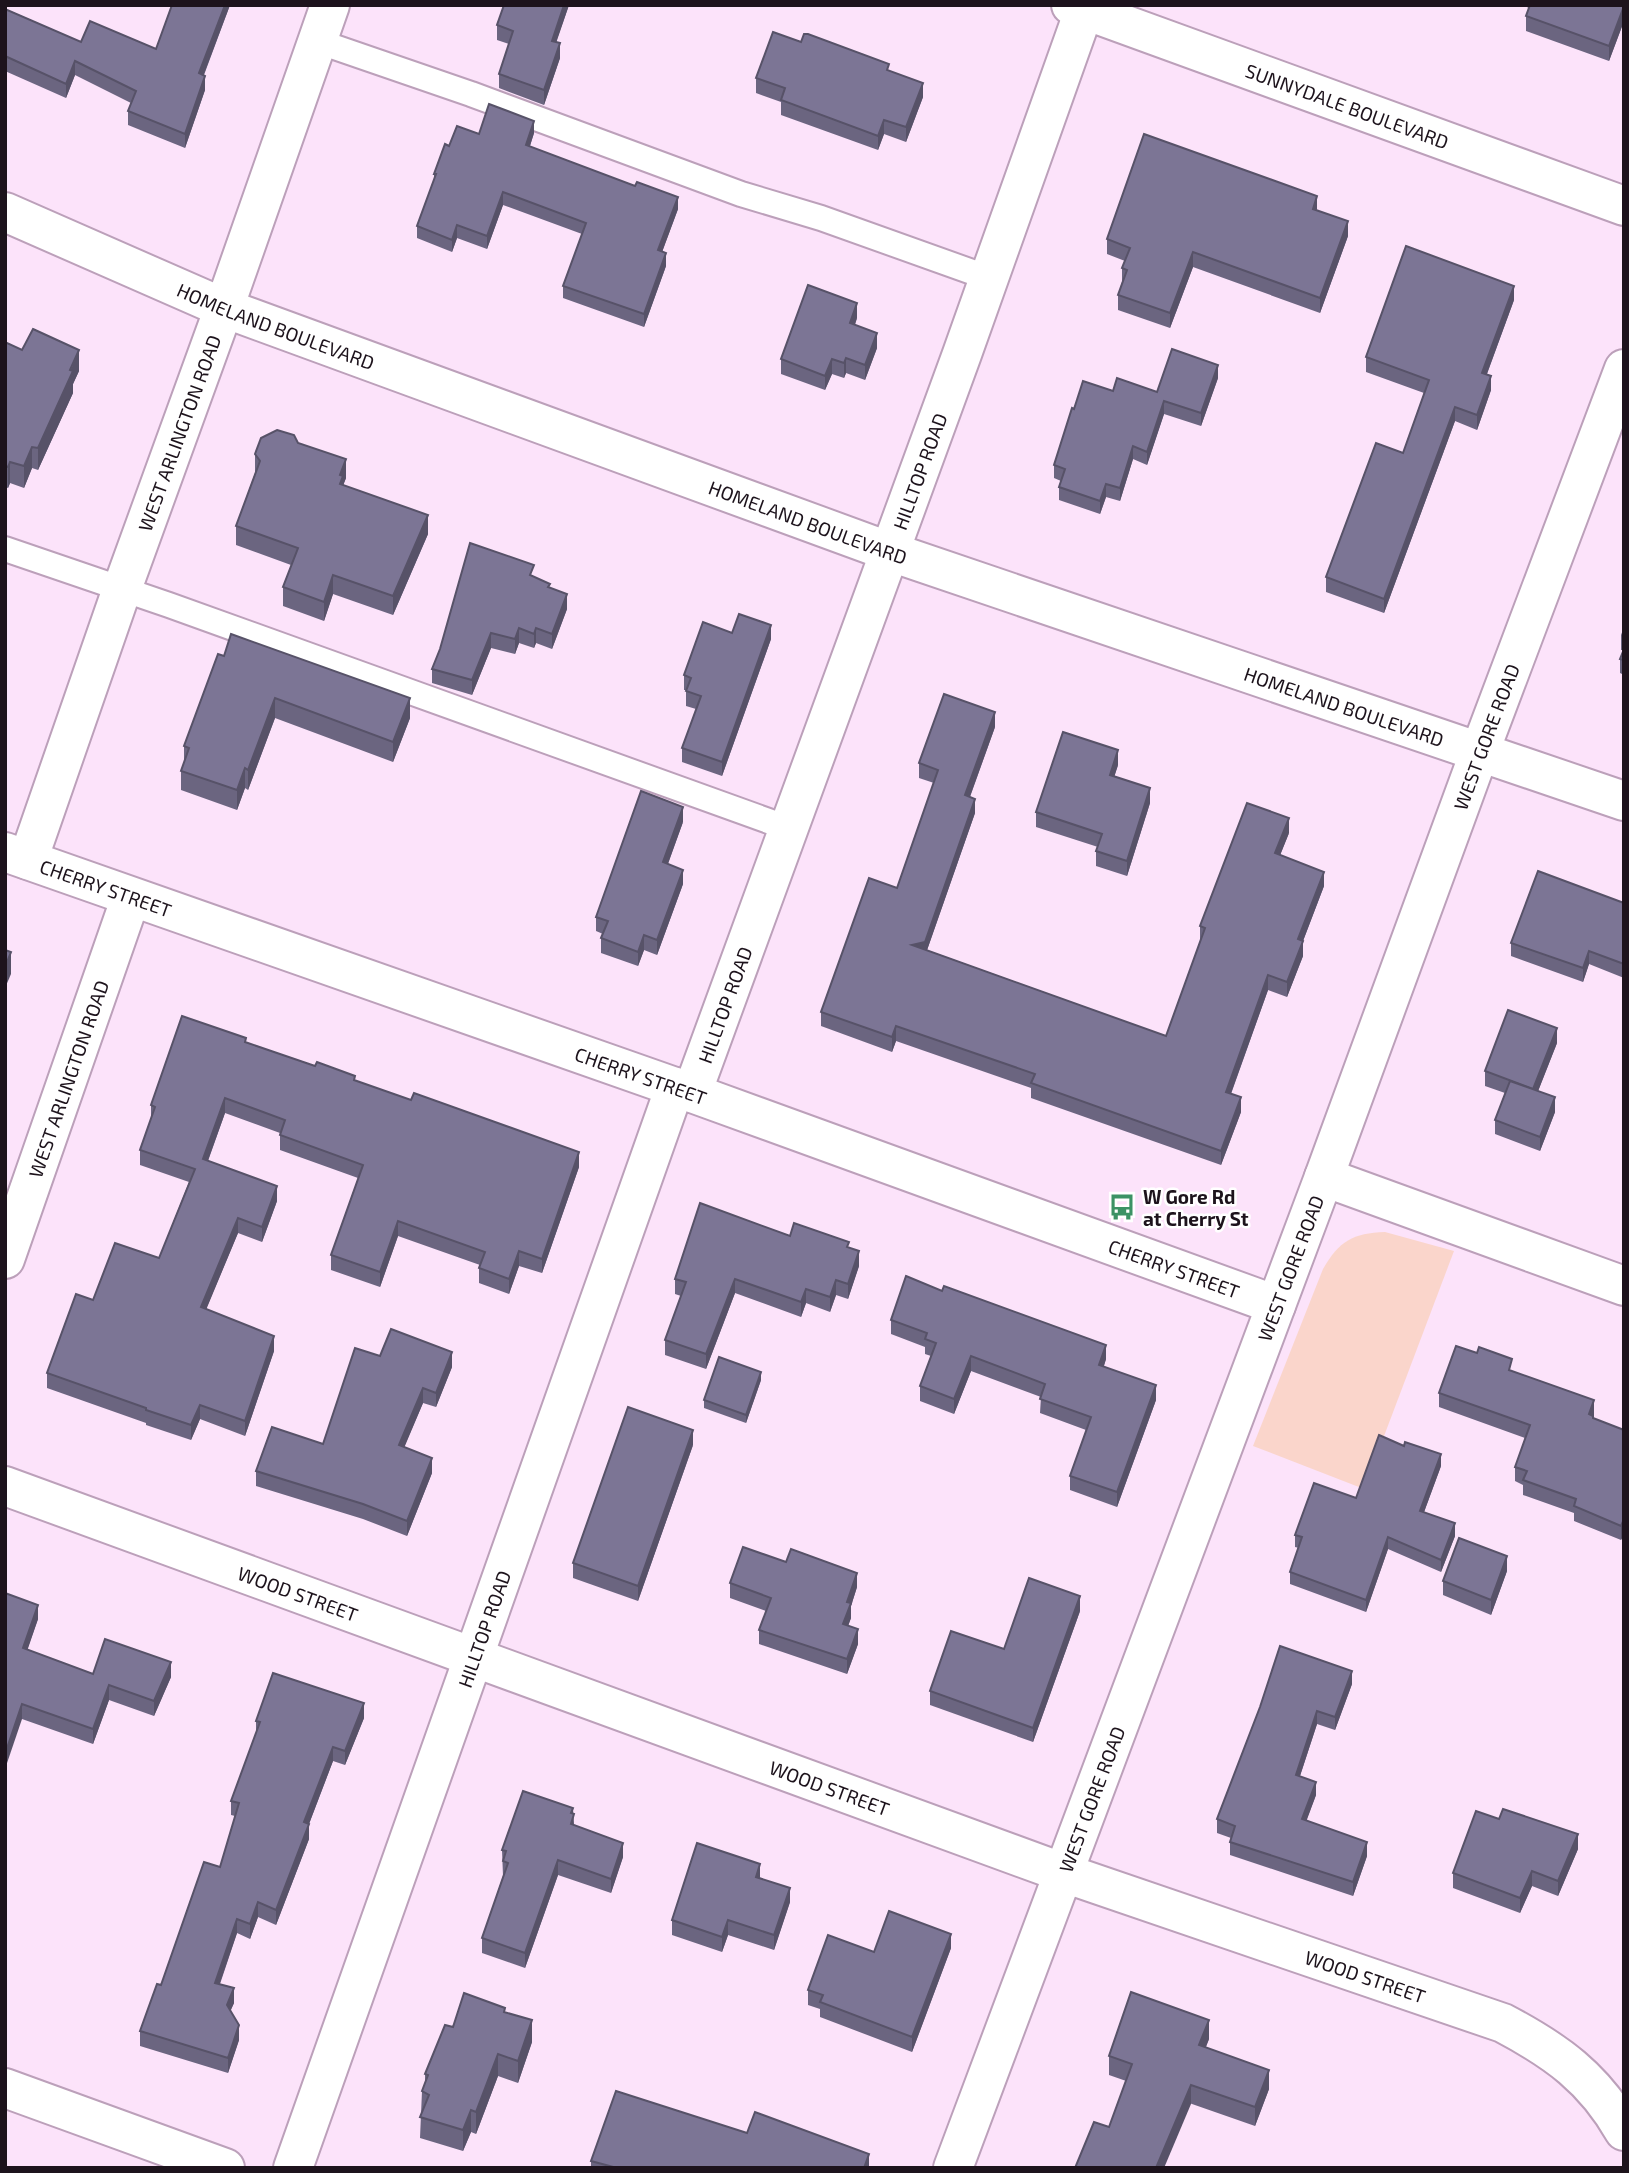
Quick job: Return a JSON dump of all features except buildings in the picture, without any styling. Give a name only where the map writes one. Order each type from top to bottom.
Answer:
[{"type":"street","name":"WEST ARLINGTON ROAD","points":[[17,856],[122,589],[330,5]]},
{"type":"street","name":"SUNNYDALE BOULEVARD","points":[[1080,7],[1624,206]]},
{"type":"street","name":"HILLTOP ROAD","points":[[293,2168],[474,1658],[683,1090],[788,828],[989,278],[1080,7]]},
{"type":"street","name":"HOMELAND BOULEVARD","points":[[5,212],[224,308],[888,551],[1624,801]]},
{"type":"street","name":"WEST GORE ROAD","points":[[953,2168],[1624,369]]},
{"type":"street","name":"CHERRY STREET","points":[[17,856],[683,1090],[1276,1305]]},
{"type":"street","name":"WEST ARLINGTON ROAD","points":[[5,1259],[131,897]]},
{"type":"street","points":[[1324,1177],[1624,1286]]},
{"type":"street","name":"WOOD STREET","points":[[5,1486],[1064,1873],[1503,2024],[1528,2036],[1576,2068],[1611,2109],[1624,2131]]},
{"type":"street","points":[[5,2088],[225,2168]]},
{"type":"lane","points":[[317,41],[471,94],[741,194],[821,218],[989,278]]},
{"type":"lane","points":[[5,549],[788,828]]},
{"type":"shaded area","points":[[1385,1232],[1454,1251],[1364,1489],[1253,1446],[1323,1269],[1348,1240],[1364,1234]]},
{"type":"place","name":"W Gore Rd at Cherry St","points":[[1122,1207]]}]
